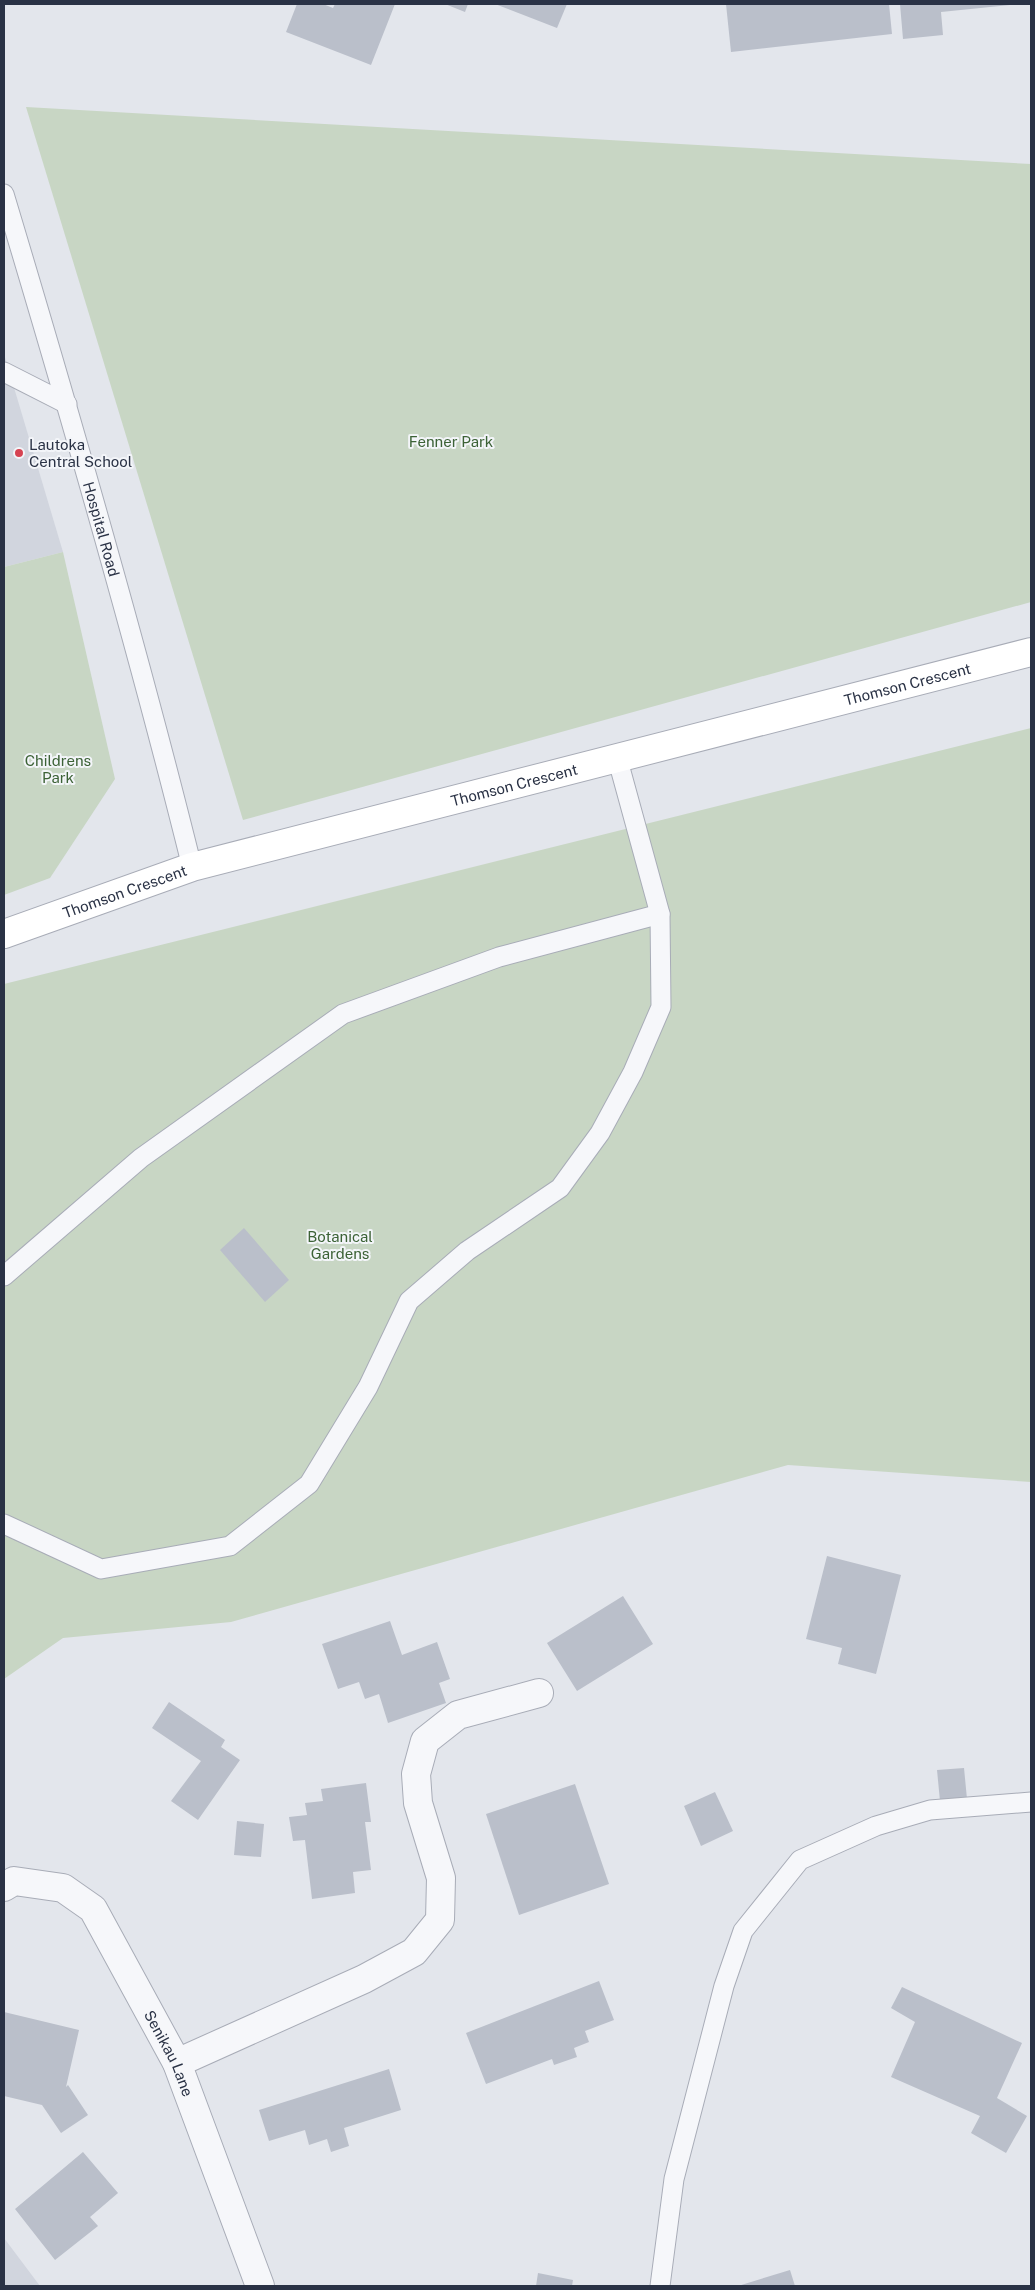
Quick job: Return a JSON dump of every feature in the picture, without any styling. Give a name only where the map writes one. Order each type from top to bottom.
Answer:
[{"type":"main road","name":"Thomson Crescent","points":[[4,934],[192,867],[1031,652]]},
{"type":"street","points":[[177,2063],[364,1978],[414,1952],[440,1920],[441,1878],[418,1803],[416,1774],[425,1741],[458,1715],[539,1693]]},
{"type":"street","name":"Senikau Lane","points":[[9,1884],[63,1888],[93,1909],[177,2063],[260,2286]]},
{"type":"lane","name":"Hospital Road","points":[[4,194],[67,404],[167,767],[192,867]]},
{"type":"lane","points":[[4,372],[67,404]]},
{"type":"lane","points":[[4,1524],[101,1570],[230,1546],[309,1484],[368,1387],[409,1301],[467,1251],[560,1188],[600,1133],[632,1072],[661,1007],[660,914],[617,757]]},
{"type":"lane","points":[[4,1276],[140,1158],[343,1014],[499,958],[660,914]]},
{"type":"lane","points":[[660,2286],[674,2179],[724,1986],[743,1931],[800,1860],[876,1826],[930,1810],[1031,1802]]},
{"type":"shaded area","name":"Lautoka Central School","points":[[4,354],[63,552],[4,567]]},
{"type":"shaded area","points":[[4,2238],[40,2286],[4,2286]]},
{"type":"green space","name":"Fenner Park","points":[[26,107],[1031,164],[1031,602],[243,820]]},
{"type":"green space","name":"Childrens Park","points":[[63,552],[115,779],[50,878],[4,895],[4,567]]},
{"type":"green space","name":"Botanical Gardens","points":[[1031,728],[1031,1482],[788,1465],[231,1622],[63,1638],[4,1679],[4,984]]},
{"type":"building","points":[[297,4],[323,4],[333,8],[335,4],[395,4],[371,65],[286,32]]},
{"type":"building","points":[[445,4],[468,4],[465,12]]},
{"type":"building","points":[[495,4],[567,4],[557,28]]},
{"type":"building","points":[[726,4],[889,4],[892,34],[731,52]]},
{"type":"building","points":[[900,4],[1010,5],[941,12],[943,35],[903,39]]},
{"type":"building","points":[[244,1228],[289,1280],[265,1302],[220,1250]]},
{"type":"building","points":[[827,1556],[901,1575],[876,1674],[838,1664],[842,1648],[806,1639]]},
{"type":"building","points":[[623,1596],[653,1644],[577,1691],[547,1643]]},
{"type":"building","points":[[390,1621],[402,1655],[437,1642],[450,1679],[439,1683],[446,1703],[388,1723],[379,1694],[365,1699],[359,1682],[338,1689],[322,1644]]},
{"type":"building","points":[[169,1702],[225,1740],[221,1747],[240,1760],[198,1820],[171,1801],[201,1761],[152,1728]]},
{"type":"building","points":[[964,1768],[967,1799],[940,1801],[937,1770]]},
{"type":"building","points":[[366,1783],[371,1822],[365,1822],[371,1870],[353,1872],[355,1893],[312,1899],[305,1840],[293,1841],[289,1817],[307,1815],[305,1803],[323,1801],[321,1789]]},
{"type":"building","points":[[575,1784],[609,1884],[519,1915],[486,1814]]},
{"type":"building","points":[[715,1792],[733,1831],[701,1846],[684,1806]]},
{"type":"building","points":[[237,1821],[264,1824],[261,1857],[234,1855]]},
{"type":"building","points":[[599,1981],[614,2020],[585,2031],[589,2042],[574,2048],[577,2057],[554,2065],[552,2059],[486,2084],[466,2033]]},
{"type":"building","points":[[902,1987],[1022,2043],[997,2098],[1027,2116],[1006,2153],[971,2133],[980,2116],[891,2077],[915,2022],[891,2008]]},
{"type":"building","points":[[4,2012],[79,2030],[66,2087],[68,2085],[88,2115],[61,2133],[42,2105],[4,2096]]},
{"type":"building","points":[[389,2069],[401,2110],[344,2128],[349,2146],[331,2152],[327,2139],[309,2145],[305,2130],[269,2141],[259,2110]]},
{"type":"building","points":[[83,2152],[118,2193],[90,2217],[98,2226],[55,2260],[15,2209]]},
{"type":"building","points":[[790,2270],[795,2286],[738,2286]]},
{"type":"building","points":[[538,2273],[573,2280],[572,2286],[536,2286]]},
{"type":"place","name":"Lautoka Central School","points":[[19,453]]}]
